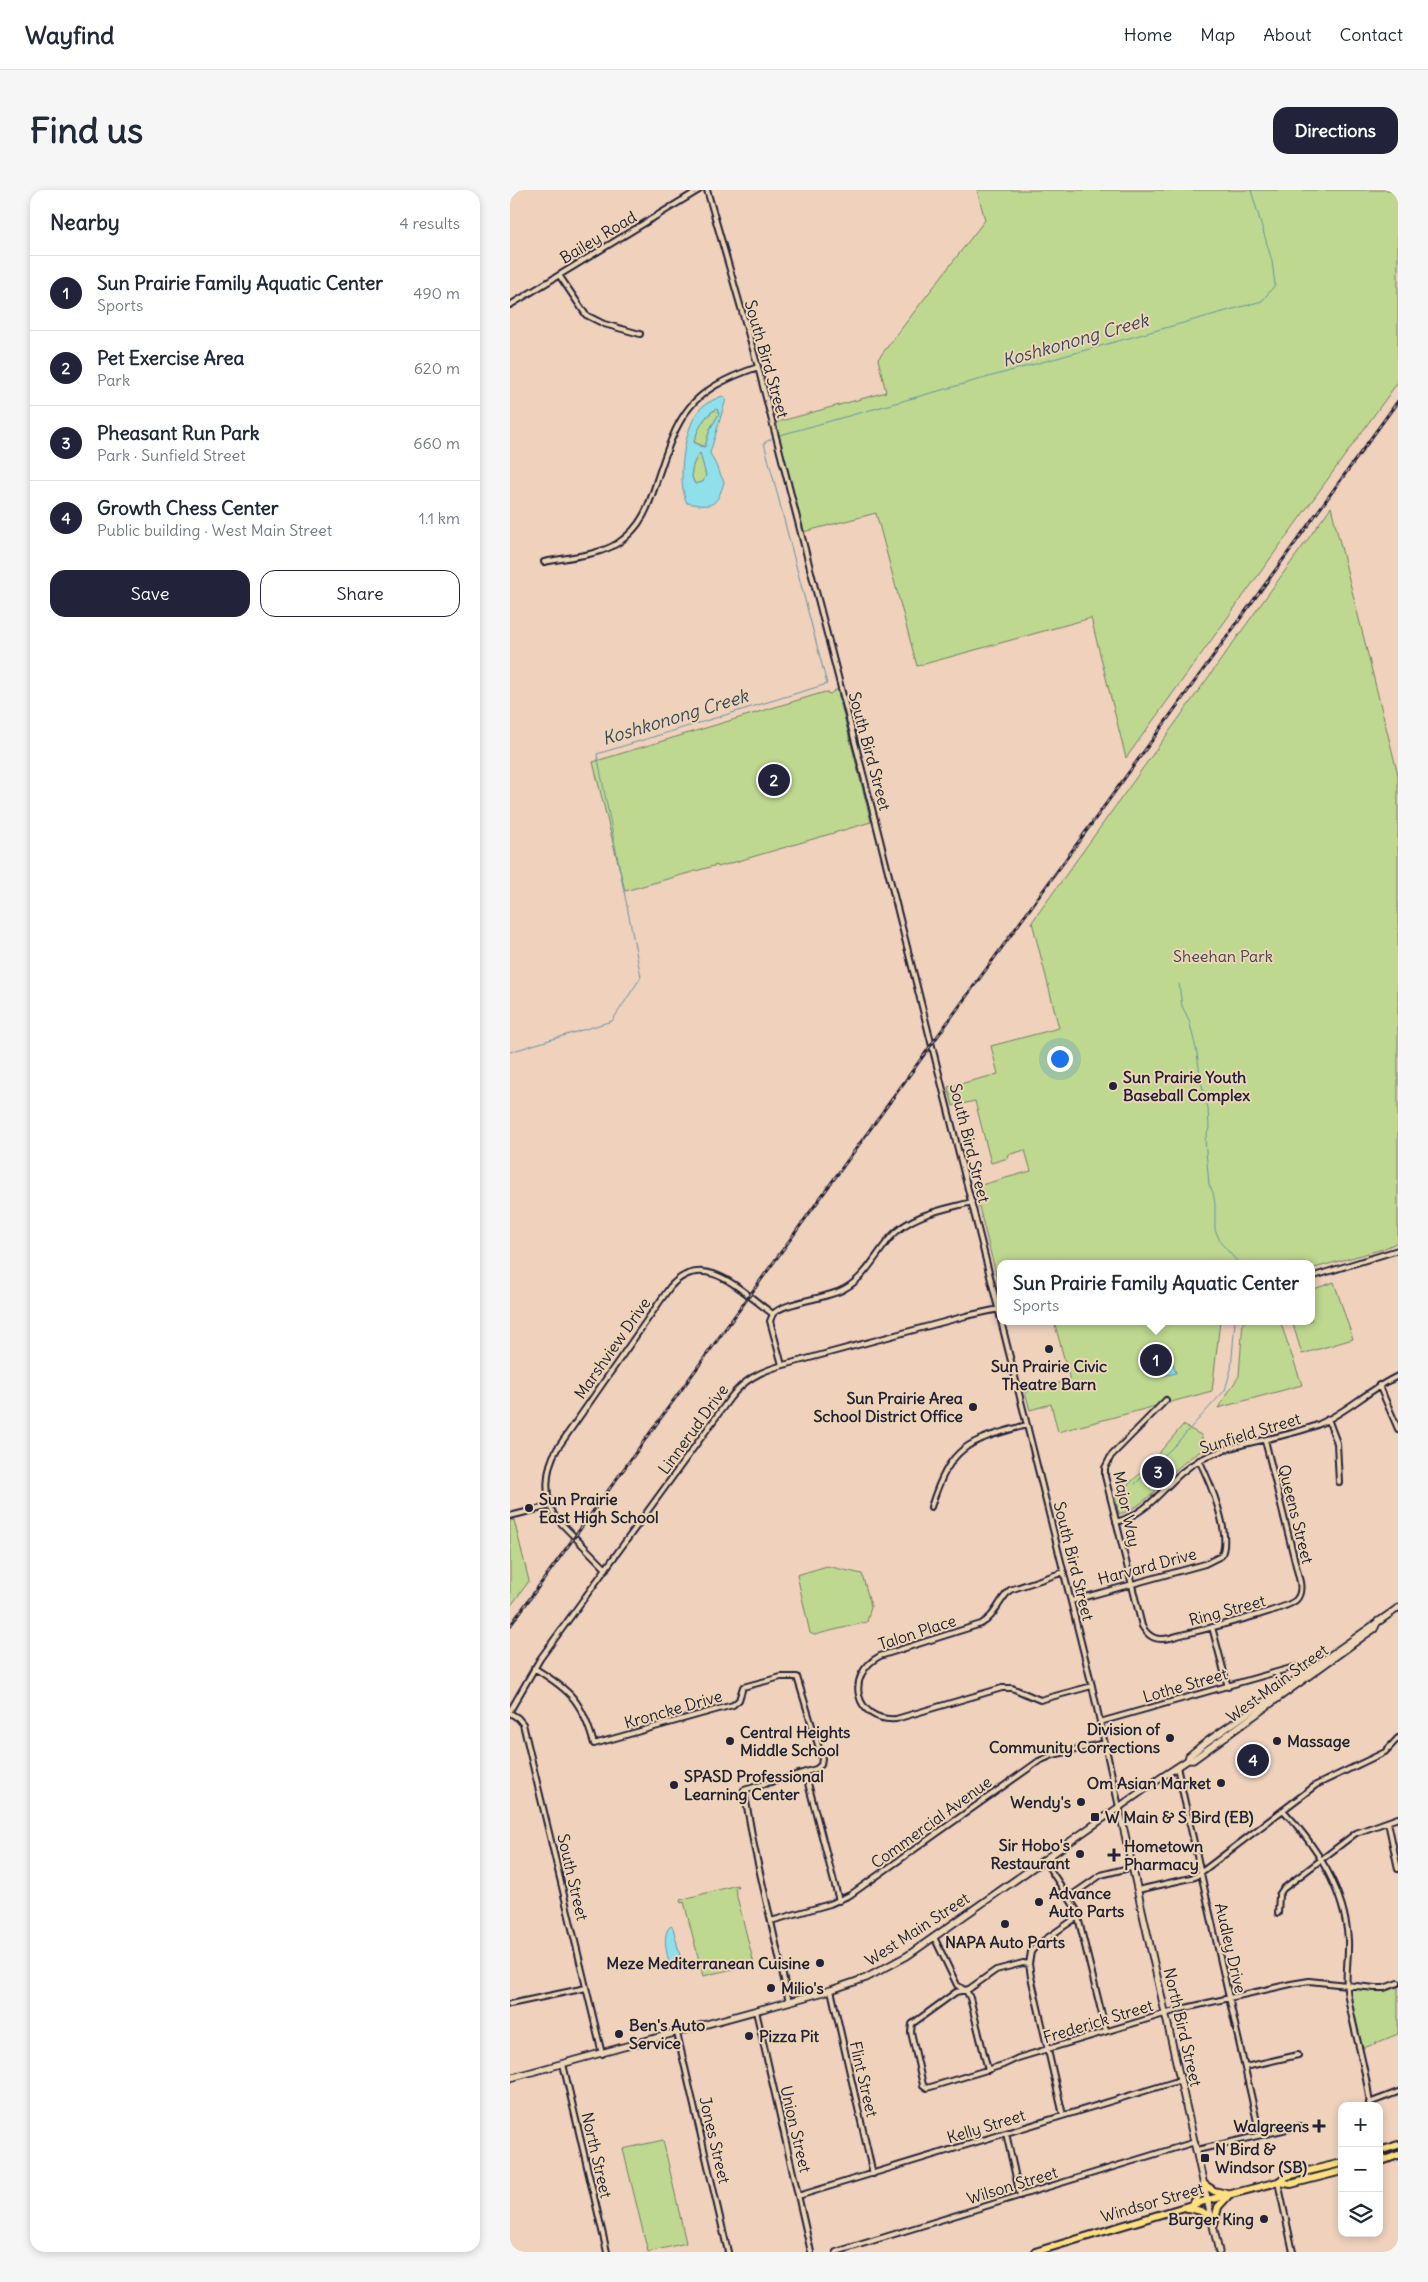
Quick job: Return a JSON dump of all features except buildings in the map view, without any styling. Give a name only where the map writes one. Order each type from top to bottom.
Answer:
[{"type":"main road","name":"West Main Street","points":[[1188,1760],[1189,1756],[1306,1671],[1398,1608]]},
{"type":"main road","name":"West Main Street","points":[[510,2078],[831,1990],[880,1972],[934,1937],[1177,1767],[1188,1760],[1193,1760],[1374,1629],[1378,1622]]},
{"type":"main road","name":"North Bird Street","points":[[1119,1808],[1220,2252]]},
{"type":"main road","points":[[1383,2150],[1398,2144]]},
{"type":"main road","points":[[1383,2161],[1398,2155]]},
{"type":"main road","name":"Windsor Street","points":[[1036,2252],[1193,2204],[1278,2182],[1287,2176],[1338,2164]]},
{"type":"main road","name":"Windsor Street","points":[[1278,2182],[1291,2184],[1338,2172]]},
{"type":"main road","points":[[1193,2204],[1205,2185],[1214,2191],[1231,2194]]},
{"type":"main road","points":[[1214,2223],[1218,2207],[1231,2194]]},
{"type":"main road","points":[[1183,2207],[1203,2210],[1208,2213],[1214,2223]]},
{"type":"street","name":"Bailey Road","points":[[510,305],[699,190]]},
{"type":"street","name":"South Bird Street","points":[[707,190],[758,367],[997,1298]]},
{"type":"street","points":[[559,275],[586,315],[604,324],[640,334]]},
{"type":"street","points":[[544,562],[610,547],[630,533],[640,523],[649,507],[678,424],[690,406],[703,393],[716,384],[758,367]]},
{"type":"street","points":[[782,1365],[770,1321],[773,1314],[782,1308],[843,1290],[864,1274],[889,1240],[905,1224],[926,1214],[972,1202]]},
{"type":"street","points":[[1315,1276],[1398,1250]]},
{"type":"street","name":"Marshview Drive","points":[[550,1506],[548,1470],[557,1449],[665,1294],[678,1279],[696,1272],[714,1273],[773,1314]]},
{"type":"street","name":"Linnerud Drive","points":[[510,1712],[534,1668],[735,1391],[758,1374],[782,1365],[966,1316],[997,1310]]},
{"type":"street","name":"South Bird Street","points":[[1002,1325],[1092,1686],[1119,1808]]},
{"type":"street","name":"Sunfield Street","points":[[1116,1522],[1142,1511],[1188,1467],[1199,1460],[1316,1425],[1379,1385],[1398,1376]]},
{"type":"street","points":[[1379,1385],[1398,1429]]},
{"type":"street","name":"Major Way","points":[[1156,1639],[1147,1634],[1142,1626],[1105,1476],[1106,1462],[1166,1400]]},
{"type":"street","points":[[1328,1419],[1337,1443],[1339,1482]]},
{"type":"street","points":[[931,1507],[939,1481],[962,1450],[973,1441],[1027,1425]]},
{"type":"street","name":"Queens Street","points":[[1265,1440],[1300,1582],[1300,1594]]},
{"type":"street","name":"Harvard Drive","points":[[1070,1601],[1216,1560],[1221,1556],[1225,1548],[1225,1541],[1212,1488],[1199,1460]]},
{"type":"street","points":[[510,1516],[550,1506],[555,1517],[606,1569]]},
{"type":"street","name":"Talon Place","points":[[1064,1572],[1010,1590],[987,1621],[981,1624],[880,1656],[870,1661],[860,1675],[858,1696],[872,1714],[888,1720],[1002,1688],[1012,1688],[1040,1700],[1092,1686]]},
{"type":"street","name":"Ring Street","points":[[1156,1639],[1170,1638],[1284,1607],[1295,1601],[1300,1594]]},
{"type":"street","points":[[1212,1627],[1228,1686]]},
{"type":"street","name":"Lothe Street","points":[[1100,1722],[1297,1667],[1306,1671]]},
{"type":"street","name":"Kroncke Drive","points":[[534,1668],[569,1693],[579,1704],[587,1720],[594,1744],[733,1705],[739,1700],[743,1687],[780,1677],[797,1677],[822,1758],[821,1765],[805,1772],[744,1790],[746,1808],[789,2002]]},
{"type":"street","points":[[1276,1673],[1280,1680]]},
{"type":"street","points":[[510,1699],[515,1701]]},
{"type":"street","name":"South Street","points":[[510,1712],[523,1724],[602,2054]]},
{"type":"street","points":[[1138,1890],[1188,1879],[1201,1872],[1316,1785],[1385,1752],[1398,1738]]},
{"type":"street","name":"Commercial Avenue","points":[[771,1922],[839,1901],[858,1890],[1034,1764],[1053,1755],[1105,1742]]},
{"type":"street","name":"Audley Drive","points":[[1177,1767],[1260,2135]]},
{"type":"street","points":[[805,1772],[839,1901]]},
{"type":"street","points":[[1283,1810],[1320,1860],[1336,1889],[1345,1916],[1349,1952],[1346,1986],[1370,2102]]},
{"type":"street","points":[[1278,1913],[1279,1895],[1283,1889],[1356,1833],[1398,1818]]},
{"type":"street","points":[[1388,1822],[1398,1869]]},
{"type":"street","points":[[1044,1860],[1069,1897],[1079,1916],[1106,2031]]},
{"type":"street","points":[[1069,1897],[1101,1875],[1132,1867]]},
{"type":"street","points":[[1063,2115],[1029,1964],[1031,1952],[1037,1945],[1079,1916]]},
{"type":"street","points":[[934,1937],[957,1985],[970,1998],[988,2070]]},
{"type":"street","points":[[963,1990],[969,1989],[1001,1968],[1022,1963],[1029,1964]]},
{"type":"street","name":"Frederick Street","points":[[963,1990],[956,1992],[917,2019],[912,2025],[911,2032],[918,2068],[923,2085],[926,2087],[988,2070],[1048,2049],[1166,2013],[1229,1998],[1302,1982],[1384,1988],[1398,1983]]},
{"type":"street","points":[[510,2004],[586,1988]]},
{"type":"street","name":"Flint Street","points":[[831,1990],[873,2174]]},
{"type":"street","name":"Union Street","points":[[756,2011],[811,2252]]},
{"type":"street","name":"Jones Street","points":[[677,2033],[728,2252]]},
{"type":"street","points":[[1244,2067],[1298,2055]]},
{"type":"street","name":"North Street","points":[[563,2064],[607,2252]]},
{"type":"street","name":"Kelly Street","points":[[798,2196],[1181,2080]]},
{"type":"street","points":[[1375,2102],[1398,2092]]},
{"type":"street","points":[[1197,2150],[1300,2126]]},
{"type":"street","points":[[1006,2133],[1020,2196]]},
{"type":"street","name":"Wilson Street","points":[[836,2252],[1195,2142]]},
{"type":"street","points":[[1278,2182],[1293,2252]]},
{"type":"green space","points":[[977,190],[1398,190],[1398,382],[1126,758],[1091,618],[917,666],[876,513],[803,532],[774,423],[886,392],[878,359],[985,220]]},
{"type":"green space","points":[[717,409],[719,414],[710,429],[705,447],[694,442],[702,423]]},
{"type":"green space","points":[[701,452],[706,476],[704,482],[695,484],[692,467]]},
{"type":"green space","name":"Sheehan Park","points":[[1331,507],[1398,775],[1398,1242],[1383,1249],[1315,1268],[1315,1260],[997,1260],[997,1278],[974,1187],[1031,1171],[1025,1150],[1007,1155],[1008,1158],[991,1163],[975,1101],[953,1106],[948,1087],[998,1074],[991,1046],[1059,1028],[1032,922]]},
{"type":"green space","points":[[837,689],[871,822],[718,867],[717,865],[625,891],[593,762],[825,692],[830,694]]},
{"type":"green space","points":[[1334,1282],[1353,1339],[1302,1354],[1293,1325],[1315,1325],[1315,1289]]},
{"type":"green space","points":[[1055,1325],[1220,1325],[1212,1391],[1058,1432],[1051,1404],[1030,1410],[1025,1392],[1070,1380]]},
{"type":"green space","points":[[1243,1325],[1281,1325],[1302,1385],[1218,1408],[1239,1376]]},
{"type":"green space","points":[[1183,1425],[1201,1435],[1206,1449],[1182,1464],[1142,1502],[1119,1514],[1115,1497],[1147,1467]]},
{"type":"green space","points":[[514,1520],[529,1581],[510,1607],[510,1521]]},
{"type":"green space","points":[[827,1566],[862,1574],[871,1606],[867,1622],[814,1635],[810,1633],[797,1575]]},
{"type":"green space","points":[[737,1885],[738,1888],[735,1889],[754,1964],[703,1976],[684,1902],[681,1903],[680,1900]]},
{"type":"green space","points":[[1398,1983],[1398,2034],[1359,2050],[1346,1986],[1375,1988]]},
{"type":"green space","points":[[663,2140],[686,2243],[648,2252],[623,2149]]},
{"type":"water","points":[[722,396],[726,399],[710,453],[724,482],[718,497],[712,504],[687,503],[682,482],[686,439],[696,415],[702,407]],"holes":[[[717,409],[719,414],[710,429],[705,447],[699,446],[694,442],[699,428],[705,418]],[[700,453],[706,475],[703,482],[695,484],[692,468]]]},
{"type":"water","points":[[1151,1345],[1167,1347],[1164,1354],[1158,1353],[1160,1360],[1171,1357],[1176,1373],[1159,1375],[1146,1371],[1143,1367],[1143,1361]]},
{"type":"water","points":[[671,1926],[681,1960],[680,1965],[675,1967],[670,1965],[665,1939]]},
{"type":"waterway","name":"Koshkonong Creek","points":[[780,435],[1262,301],[1275,285],[1272,261],[1251,190]]},
{"type":"waterway","name":"Koshkonong Creek","points":[[510,1052],[612,1021],[641,977],[597,754],[827,684],[764,443],[771,439]]},
{"type":"waterway","points":[[1179,984],[1182,1006],[1189,1020],[1208,1108],[1209,1128],[1205,1140],[1209,1185],[1213,1192],[1215,1204],[1215,1230],[1221,1243],[1236,1260]]},
{"type":"waterway","points":[[1135,1484],[1175,1445],[1225,1390],[1231,1369],[1235,1325]]},
{"type":"railway","points":[[510,1626],[1398,401]]},
{"type":"place","name":"Pet Exercise Area","points":[[774,780]]},
{"type":"place","name":"Sun Prairie Youth Baseball Complex","points":[[1113,1086]]},
{"type":"place","name":"Sun Prairie Civic Theatre Barn","points":[[1049,1349]]},
{"type":"place","name":"Sun Prairie Family Aquatic Center","points":[[1156,1360]]},
{"type":"place","name":"Sun Prairie Area School District Office","points":[[973,1407]]},
{"type":"place","name":"Pheasant Run Park","points":[[1158,1472]]},
{"type":"place","name":"Sun Prairie East High School","points":[[529,1508]]},
{"type":"place","name":"Division of Community Corrections","points":[[1170,1738]]},
{"type":"place","name":"Central Heights Middle School","points":[[730,1741]]},
{"type":"place","name":"Massage","points":[[1277,1741]]},
{"type":"place","name":"Growth Chess Center","points":[[1253,1760]]},
{"type":"place","name":"Om Asian Market","points":[[1221,1783]]},
{"type":"place","name":"SPASD Professional Learning Center","points":[[674,1785]]},
{"type":"place","name":"Wendy's","points":[[1081,1802]]},
{"type":"place","name":"W Main & S Bird (EB)","points":[[1095,1817]]},
{"type":"place","name":"Sir Hobo's Restaurant","points":[[1080,1854]]},
{"type":"place","name":"Hometown Pharmacy","points":[[1114,1855]]},
{"type":"place","name":"Advance Auto Parts","points":[[1039,1902]]},
{"type":"place","name":"NAPA Auto Parts","points":[[1005,1924]]},
{"type":"place","name":"Meze Mediterranean Cuisine","points":[[820,1963]]},
{"type":"place","name":"Milio's","points":[[771,1988]]},
{"type":"place","name":"Ben's Auto Service","points":[[619,2034]]},
{"type":"place","name":"Pizza Pit","points":[[749,2036]]},
{"type":"place","name":"Walgreens","points":[[1319,2126]]},
{"type":"place","name":"N Bird & Windsor (SB)","points":[[1205,2158]]},
{"type":"place","name":"Burger King","points":[[1264,2219]]}]
